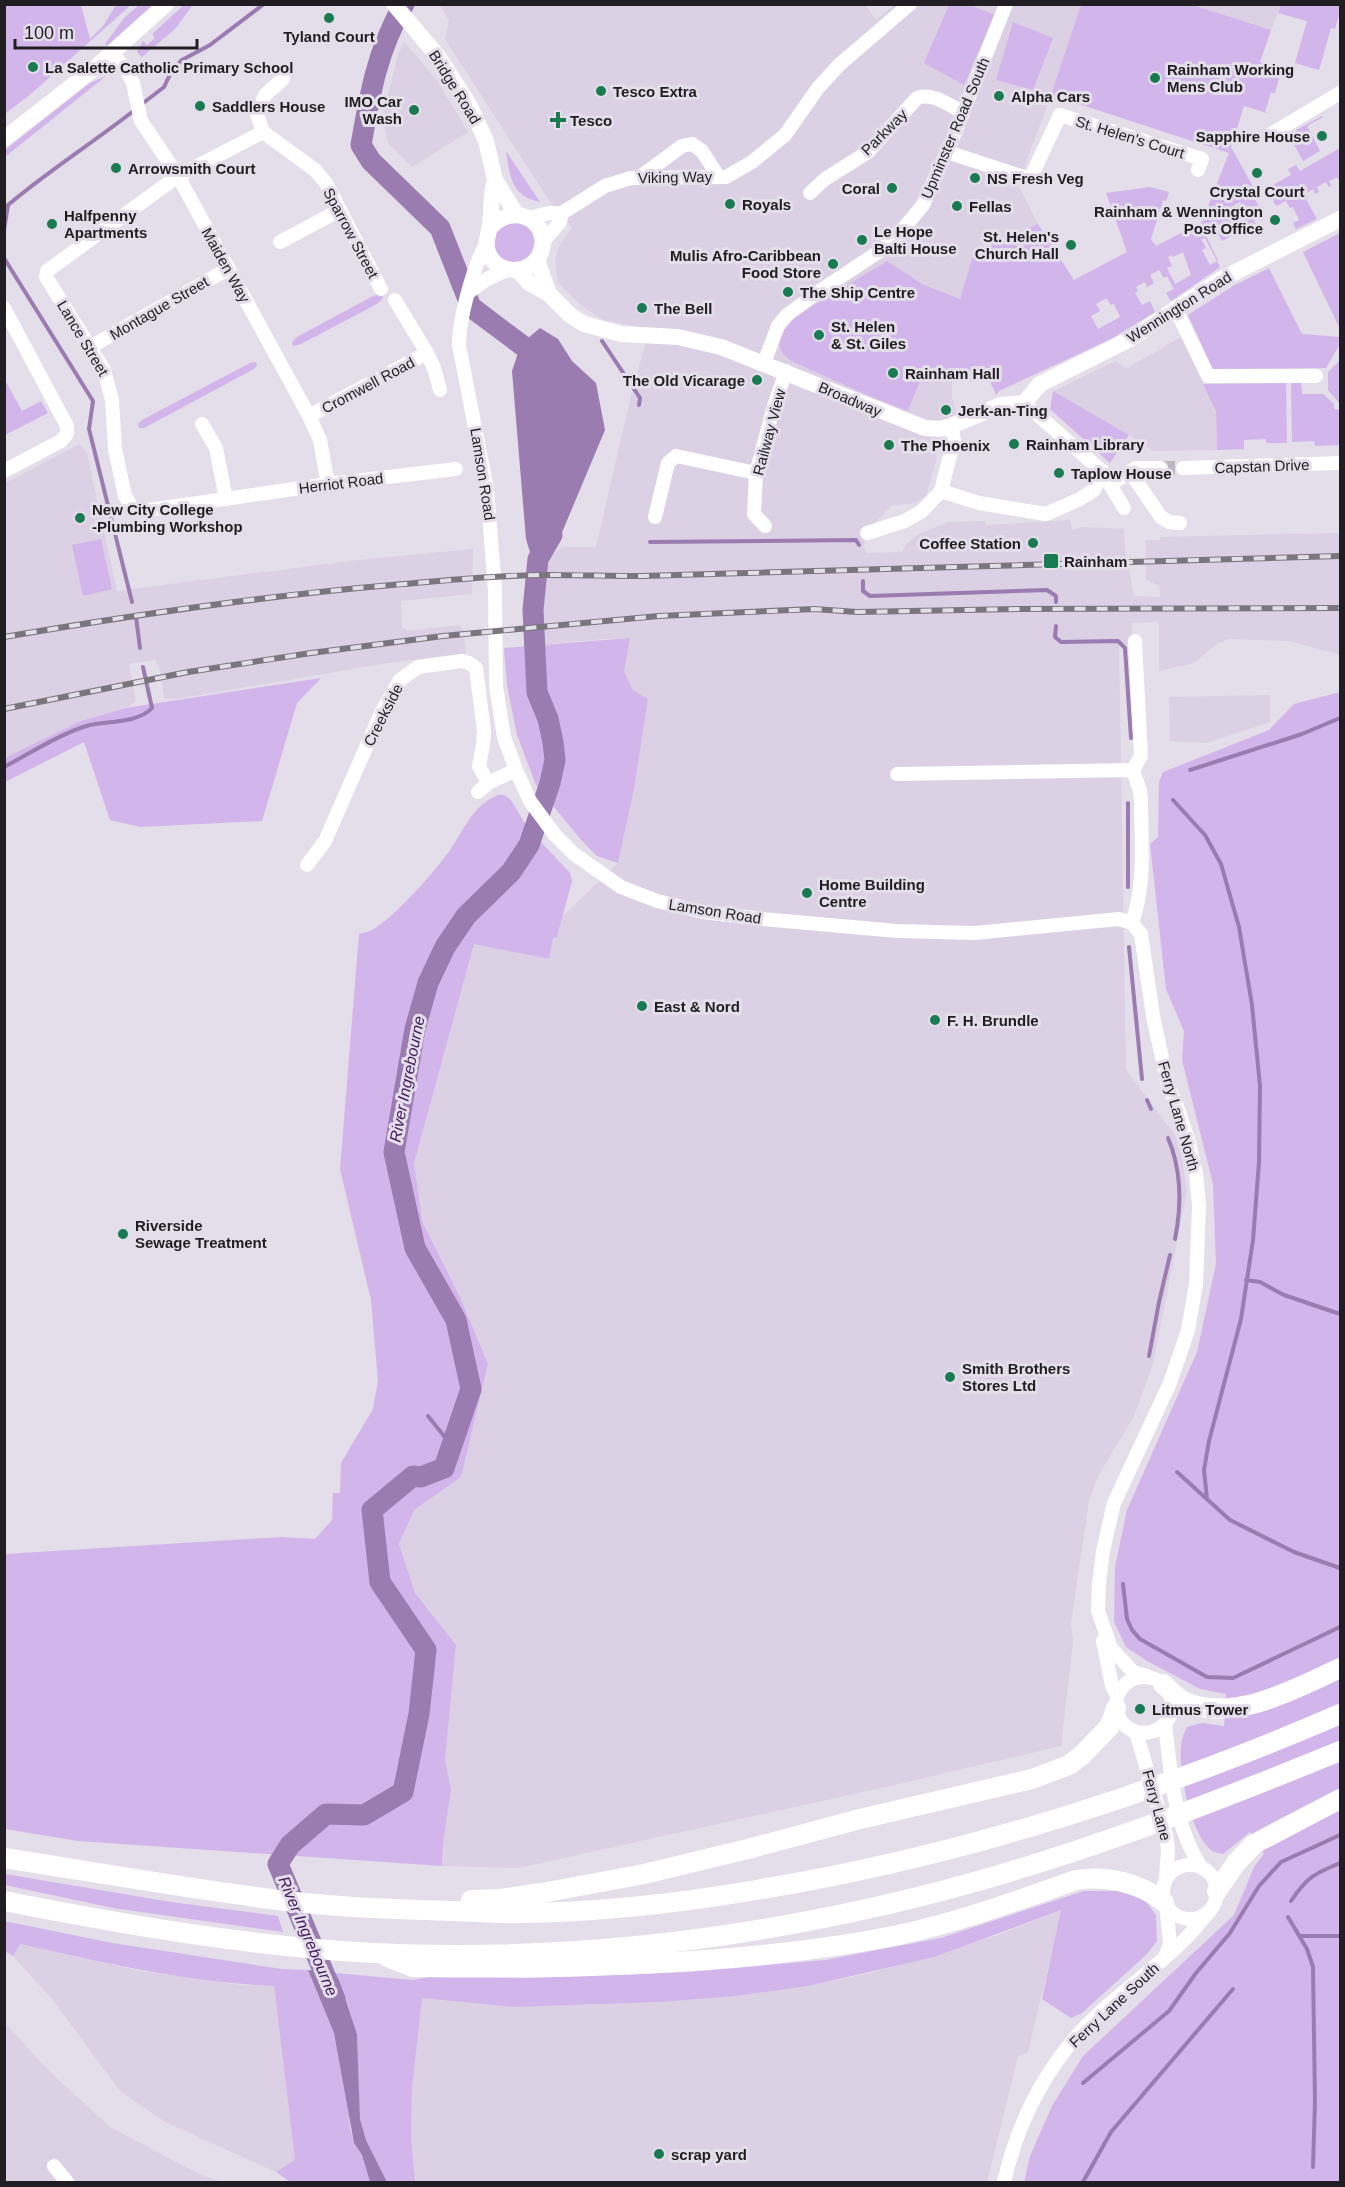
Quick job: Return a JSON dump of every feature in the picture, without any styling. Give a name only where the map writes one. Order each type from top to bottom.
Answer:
[{"type":"highway","points":[[1155,1680],[1183,1701],[1212,1710],[1221,1710],[1252,1705],[1341,1668]]},
{"type":"highway","points":[[387,1909],[421,1900],[500,1899],[644,1874],[860,1819],[1032,1779],[1069,1765],[1104,1735],[1110,1726],[1116,1702]]},
{"type":"highway","points":[[4,1858],[259,1898],[387,1909],[523,1913],[659,1904],[792,1884],[919,1857],[1000,1835],[1157,1787],[1266,1746],[1341,1714]]},
{"type":"highway","points":[[4,1901],[197,1936],[273,1945],[368,1952],[522,1954],[671,1943],[791,1924],[918,1897],[1020,1868],[1130,1833],[1341,1751]]},
{"type":"highway","points":[[1215,1900],[1236,1863],[1254,1844],[1341,1799]]},
{"type":"highway","points":[[368,1952],[412,1967],[447,1968],[599,1967],[741,1957],[835,1947],[904,1934],[974,1916],[1076,1880],[1089,1878],[1118,1881],[1136,1886],[1153,1893],[1165,1904]]},
{"type":"main road","points":[[4,139],[112,53],[166,4]]},
{"type":"main road","name":"Bridge Road","points":[[394,4],[440,59],[475,116],[491,157],[495,180],[523,217],[539,229],[542,243]]},
{"type":"main road","name":"Bridge Road","points":[[488,236],[491,192],[495,180]]},
{"type":"main road","points":[[523,217],[502,217],[488,236],[492,260],[549,294]]},
{"type":"main road","name":"Wennington Road","points":[[1024,402],[1040,384],[1130,339],[1220,280],[1341,219]]},
{"type":"main road","points":[[512,270],[529,267],[537,260],[542,243]]},
{"type":"main road","points":[[537,260],[549,294]]},
{"type":"main road","name":"Broadway","points":[[549,294],[570,315],[584,324],[621,334],[678,337],[721,347],[925,428],[939,429],[951,426],[1001,405],[1024,402]]},
{"type":"street","name":"Viking Way","points":[[562,213],[605,186],[631,178],[726,177],[752,162],[785,135],[818,88],[853,53],[910,4]]},
{"type":"street","name":"Upminster Road South","points":[[764,363],[778,326],[787,315],[880,251],[923,205],[947,152],[1006,4]]},
{"type":"street","name":"Maiden Way","points":[[112,53],[123,65],[133,83],[141,120],[178,176],[309,416],[320,440],[328,484]]},
{"type":"street","points":[[178,176],[263,132],[257,114],[265,95],[283,79]]},
{"type":"street","points":[[1271,134],[1341,93]]},
{"type":"street","name":"Parkway","points":[[810,193],[825,179],[868,152],[917,98],[925,95],[933,96],[963,112]]},
{"type":"street","name":"St. Helen's Court","points":[[947,152],[1030,179],[1060,115],[1202,159],[1198,170]]},
{"type":"street","name":"Sparrow Street","points":[[263,132],[315,170],[326,183],[381,290]]},
{"type":"street","points":[[640,177],[682,146],[692,144],[702,151],[718,176]]},
{"type":"street","name":"Lance Street","points":[[178,176],[47,271],[46,277],[104,370],[109,384],[115,449],[126,496],[132,507],[142,511],[226,499]]},
{"type":"street","points":[[280,242],[340,210]]},
{"type":"street","points":[[523,217],[562,213],[560,222],[542,243]]},
{"type":"street","name":"Lamson Road","points":[[488,236],[475,268],[460,323],[460,355],[476,426],[488,499],[495,590],[496,686],[504,737],[516,770],[530,801],[555,835],[587,864],[621,887],[657,901],[703,912],[897,931],[975,933],[1119,919],[1132,923]]},
{"type":"street","name":"Montague Street","points":[[90,347],[228,269]]},
{"type":"street","points":[[469,292],[487,279],[512,270]]},
{"type":"street","name":"Cromwell Road","points":[[395,300],[427,353],[440,390]]},
{"type":"street","points":[[4,308],[67,426],[67,434],[61,441],[4,471]]},
{"type":"street","points":[[1176,310],[1208,376],[1316,376]]},
{"type":"street","name":"Cromwell Road","points":[[309,416],[427,353]]},
{"type":"street","name":"Railway View","points":[[765,526],[754,514],[756,473],[786,371]]},
{"type":"street","points":[[1024,402],[1102,471],[1124,508]]},
{"type":"street","points":[[202,424],[216,448],[226,499]]},
{"type":"street","points":[[867,532],[905,521],[922,511],[941,491],[954,440],[951,426]]},
{"type":"street","points":[[655,517],[668,463],[676,456],[756,473]]},
{"type":"street","name":"Capstan Drive","points":[[1183,468],[1341,463]]},
{"type":"street","points":[[1111,484],[1136,468],[1161,468]]},
{"type":"street","name":"Herriot Road","points":[[226,499],[456,469]]},
{"type":"street","points":[[941,491],[979,503],[1046,514],[1094,490],[1102,471]]},
{"type":"street","points":[[1130,472],[1161,517],[1169,522],[1180,523]]},
{"type":"street","points":[[1133,770],[1142,756],[1135,641]]},
{"type":"street","name":"Creekside","points":[[307,865],[325,842],[382,711],[400,680],[418,667],[462,661],[474,666],[478,675],[484,731],[479,766],[483,787],[516,770]]},
{"type":"street","points":[[897,774],[1133,770]]},
{"type":"street","points":[[1132,923],[1138,908],[1141,879],[1141,801],[1133,770]]},
{"type":"street","name":"Ferry Lane North","points":[[1132,923],[1141,934],[1153,1016],[1168,1085],[1177,1106],[1196,1173],[1199,1206],[1196,1284],[1188,1330],[1180,1357],[1114,1503],[1103,1551],[1100,1583],[1098,1611],[1111,1648],[1133,1672],[1155,1680]]},
{"type":"street","name":"Ferry Lane North","points":[[1103,1630],[1103,1644],[1116,1702]]},
{"type":"street","points":[[1155,1680],[1169,1690],[1173,1708],[1165,1724],[1152,1732],[1136,1732],[1122,1723],[1116,1702],[1122,1687],[1129,1681],[1155,1680]]},
{"type":"street","name":"Ferry Lane","points":[[1165,1724],[1174,1792],[1182,1830],[1188,1846],[1201,1867],[1213,1876],[1215,1900]]},
{"type":"street","name":"Ferry Lane","points":[[1136,1732],[1166,1835],[1168,1849],[1166,1878],[1163,1886],[1165,1904]]},
{"type":"street","points":[[1166,1878],[1171,1872],[1185,1865],[1201,1867]]},
{"type":"street","points":[[1165,1904],[1179,1917],[1188,1919],[1206,1915],[1215,1900]]},
{"type":"street","name":"Ferry Lane South","points":[[1004,2182],[1010,2155],[1024,2118],[1041,2083],[1061,2055],[1084,2028],[1182,1942],[1215,1900]]},
{"type":"street","name":"Ferry Lane South","points":[[1165,1904],[1170,1943],[1165,1957]]},
{"type":"street","points":[[54,2166],[67,2182]]},
{"type":"shaded area","name":"La Salette Catholic Primary School","points":[[5,4],[81,5],[90,39],[103,26],[116,5],[131,5],[5,114]]},
{"type":"shaded area","points":[[865,4],[876,20],[894,5],[1081,5],[1018,185],[1038,224],[974,252],[960,299],[922,284],[886,261],[789,360],[908,411],[920,381],[952,382],[952,398],[957,413],[939,441],[926,496],[915,503],[891,506],[866,532],[864,545],[866,553],[902,552],[917,535],[948,522],[985,521],[986,525],[1070,520],[1072,530],[1083,527],[1124,529],[1125,549],[1134,596],[1160,597],[1160,587],[1146,579],[1146,540],[1160,540],[1160,537],[1340,533],[1340,655],[1290,641],[1229,639],[1218,643],[1194,663],[1159,671],[1159,622],[1132,623],[1132,644],[1119,644],[1126,1070],[1175,1135],[1181,1153],[1187,1191],[1153,1364],[1134,1416],[1098,1476],[1089,1501],[1071,1623],[1073,1642],[1061,1746],[518,1868],[442,1866],[451,1789],[445,1760],[456,1645],[415,1593],[399,1544],[414,1510],[461,1477],[488,1364],[460,1297],[422,1221],[414,1163],[474,943],[548,959],[553,938],[557,937],[563,916],[618,863],[634,789],[648,699],[632,689],[623,671],[630,638],[536,645],[531,589],[541,562],[562,547],[596,547],[633,387],[650,329],[604,320],[580,305],[558,283],[555,260],[559,246],[572,228],[548,199],[445,39],[449,20],[440,5]]},
{"type":"shaded area","points":[[139,5],[153,5],[107,46],[105,44],[124,18]]},
{"type":"shaded area","points":[[184,5],[192,6],[175,29],[142,57],[137,52],[143,41],[147,45],[155,38],[152,34]]},
{"type":"shaded area","points":[[949,5],[970,5],[994,15],[964,85],[924,63]]},
{"type":"shaded area","points":[[1081,5],[1193,5],[1271,30],[1260,62],[1282,68],[1275,93],[1271,92],[1265,112],[1274,115],[1244,106],[1231,147],[1256,192],[1253,195],[1265,219],[1261,221],[1260,218],[1254,221],[1256,224],[1249,227],[1247,224],[1239,232],[1229,210],[1241,204],[1240,202],[1220,213],[1221,215],[1227,211],[1238,233],[1222,241],[1217,232],[1206,236],[1220,267],[1171,301],[1166,293],[1174,289],[1167,276],[1164,278],[1159,270],[1150,275],[1154,283],[1147,287],[1145,282],[1136,287],[1138,291],[1135,293],[1142,305],[1150,301],[1155,312],[1111,339],[999,391],[996,395],[990,381],[936,382],[928,380],[927,383],[920,381],[908,411],[789,360],[781,351],[778,340],[788,321],[887,261],[922,284],[960,299],[974,252],[1038,224],[1074,280],[1127,252],[1106,193],[1150,187],[1169,192],[1166,201],[1163,200],[1151,239],[1156,246],[1202,222],[1229,153],[1051,95]],"holes":[[[1205,238],[1217,261],[1210,265],[1202,250],[1206,248],[1201,239]],[[1183,252],[1191,275],[1175,284],[1167,268],[1172,266],[1168,257]],[[1107,298],[1110,305],[1114,304],[1120,317],[1098,329],[1091,316],[1100,311],[1096,304]]]},
{"type":"shaded area","points":[[1193,5],[1281,5],[1271,30]]},
{"type":"shaded area","points":[[1281,5],[1340,5],[1335,29],[1331,28],[1319,70],[1295,63],[1307,21],[1278,13]]},
{"type":"shaded area","points":[[1013,22],[1053,38],[1033,90],[996,80]]},
{"type":"shaded area","points":[[404,42],[437,80],[468,132],[412,167],[388,143],[382,118],[398,55]]},
{"type":"shaded area","points":[[106,76],[5,157],[5,150],[90,83]]},
{"type":"shaded area","points":[[1322,116],[1307,126],[1320,151],[1303,161],[1292,141],[1300,137],[1296,130]]},
{"type":"shaded area","points":[[1340,148],[1340,181],[1337,177],[1329,181],[1331,186],[1329,187],[1326,182],[1317,187],[1319,192],[1315,194],[1313,189],[1306,193],[1308,198],[1306,199],[1317,219],[1296,229],[1293,223],[1299,220],[1293,207],[1290,208],[1286,201],[1276,206],[1267,188],[1291,175],[1288,169],[1296,165],[1300,171]]},
{"type":"shaded area","points":[[506,151],[540,202],[523,195],[514,184]]},
{"type":"shaded area","points":[[514,222],[528,228],[534,242],[528,256],[514,262],[500,256],[494,242],[500,228]]},
{"type":"shaded area","points":[[1340,233],[1340,329],[1303,252]]},
{"type":"shaded area","points":[[1269,268],[1302,334],[1340,337],[1340,344],[1326,368],[1213,369],[1188,315],[1233,286]]},
{"type":"shaded area","points":[[381,294],[383,298],[377,304],[293,346],[292,342],[297,337],[373,296]]},
{"type":"shaded area","points":[[540,328],[558,339],[572,361],[596,383],[605,430],[555,549],[533,562],[526,539],[512,371],[521,344]]},
{"type":"shaded area","points":[[1181,337],[1216,411],[1217,450],[1153,451],[1053,391],[1116,361],[1126,369]]},
{"type":"shaded area","points":[[1340,360],[1340,404],[1328,390],[1328,372]]},
{"type":"shaded area","points":[[256,362],[257,366],[254,369],[144,428],[139,428],[138,424],[142,420],[250,363]]},
{"type":"shaded area","points":[[4,378],[22,411],[41,401],[48,413],[5,435]]},
{"type":"shaded area","points":[[1286,383],[1287,443],[1266,443],[1266,439],[1244,440],[1244,449],[1217,450],[1216,411],[1203,384]]},
{"type":"shaded area","points":[[1291,383],[1301,383],[1302,394],[1323,394],[1334,404],[1334,409],[1340,410],[1340,445],[1315,446],[1314,441],[1292,442]]},
{"type":"shaded area","points":[[1053,391],[1129,435],[1110,463],[1050,409]]},
{"type":"shaded area","points":[[80,444],[87,454],[117,591],[358,560],[473,549],[472,594],[401,601],[402,627],[409,631],[459,625],[463,629],[466,653],[381,664],[177,699],[164,698],[160,669],[155,660],[129,664],[136,701],[126,708],[81,721],[5,759],[5,483]]},
{"type":"shaded area","points":[[101,539],[112,589],[83,596],[72,545]]},
{"type":"shaded area","points":[[630,638],[624,671],[632,689],[648,699],[634,789],[618,863],[597,856],[536,785],[517,735],[507,685],[504,648]]},
{"type":"shaded area","points":[[321,678],[297,703],[262,821],[140,827],[110,820],[84,742],[5,782],[5,758],[81,721],[126,708]]},
{"type":"shaded area","points":[[1340,692],[1340,2182],[1024,2182],[1030,2156],[1052,2106],[1083,2056],[1234,1915],[1254,1867],[1264,1854],[1250,1832],[1223,1854],[1214,1852],[1198,1833],[1187,1801],[1181,1766],[1183,1735],[1187,1727],[1202,1723],[1224,1726],[1226,1694],[1200,1689],[1147,1661],[1126,1647],[1114,1622],[1115,1567],[1127,1510],[1197,1352],[1216,1264],[1213,1184],[1182,1060],[1184,1031],[1166,989],[1150,844],[1158,837],[1159,782],[1163,772],[1269,730],[1294,704]]},
{"type":"shaded area","points":[[1270,695],[1270,722],[1206,743],[1170,741],[1169,697]]},
{"type":"shaded area","points":[[498,795],[504,795],[511,800],[527,827],[570,873],[572,881],[557,937],[553,938],[549,959],[474,944],[414,1163],[422,1221],[460,1297],[488,1364],[461,1477],[414,1510],[399,1544],[415,1593],[456,1645],[445,1760],[451,1789],[442,1866],[78,1841],[5,1829],[5,1554],[282,1537],[315,1539],[332,1520],[333,1493],[340,1493],[341,1463],[373,1409],[378,1381],[371,1300],[340,1169],[359,934],[371,931],[402,905],[444,858],[476,811]]},
{"type":"shaded area","points":[[5,1874],[171,1902],[278,1916],[283,1932],[113,1908],[5,1885]]},
{"type":"shaded area","points":[[1084,1891],[1126,1891],[1145,1900],[1156,1915],[1157,1941],[1147,1954],[1082,2013],[1071,2018],[1042,1999],[1061,1910],[934,1957],[808,1986],[736,1996],[661,2002],[513,2007],[422,1998],[412,2088],[411,2137],[415,2182],[387,2182],[366,2140],[360,2119],[357,2034],[335,1973],[413,1980],[435,1976],[530,1978],[690,1972],[825,1960],[941,1938]]},
{"type":"shaded area","points":[[1062,1910],[1028,2052],[1018,2056],[987,2182],[415,2182],[411,2137],[412,2088],[421,1998],[513,2007],[661,2002],[736,1996],[808,1986],[871,1973],[998,1935]]},
{"type":"shaded area","points":[[4,1921],[112,1943],[282,1969],[308,1970],[334,2033],[347,2097],[350,2128],[354,2143],[362,2155],[370,2182],[290,2182],[276,2172],[295,2160],[274,1986],[177,1976],[20,1944],[13,1956],[5,1951]]},
{"type":"shaded area","points":[[19,1944],[141,1971],[241,1985],[274,1986],[295,2161],[276,2172],[165,2122],[120,2091],[52,1999],[13,1956]]},
{"type":"shaded area","points":[[308,1970],[335,1973],[339,1980],[357,2034],[360,2119],[366,2140],[387,2182],[370,2182],[362,2155],[354,2143],[334,2033]]},
{"type":"shaded area","points":[[4,2022],[49,2071],[110,2127],[197,2173],[222,2182],[5,2182]]},
{"type":"waterway","points":[[142,104],[164,87],[172,70],[182,60],[210,45],[264,4]]},
{"type":"waterway","name":"River Ingrebourne","points":[[404,4],[381,56],[371,90],[361,145],[371,161],[440,228],[471,307],[527,349],[535,366]]},
{"type":"waterway","points":[[4,230],[8,205],[136,109]]},
{"type":"waterway","points":[[4,258],[93,401],[89,429],[132,602]]},
{"type":"waterway","points":[[602,341],[640,398],[639,405]]},
{"type":"waterway","name":"River Ingrebourne","points":[[335,1999],[278,1864],[290,1845],[326,1814],[364,1815],[403,1792],[419,1714],[426,1650],[380,1582],[372,1510],[413,1476],[421,1477],[444,1468],[471,1389],[456,1320],[415,1248],[394,1152],[415,1029],[428,983],[445,947],[466,916],[511,872],[529,845],[550,783],[555,760],[548,719],[537,692],[533,610],[538,559],[552,535]]},
{"type":"waterway","points":[[650,542],[856,540],[859,545]]},
{"type":"waterway","points":[[863,581],[863,591],[870,596],[1047,590],[1056,596],[1056,602]]},
{"type":"waterway","points":[[136,617],[140,648]]},
{"type":"waterway","points":[[1056,626],[1055,637],[1061,642],[1118,641],[1125,648],[1131,738]]},
{"type":"waterway","points":[[4,767],[80,728],[123,721],[146,713],[152,708],[143,667]]},
{"type":"waterway","points":[[1190,770],[1302,734],[1340,718]]},
{"type":"waterway","points":[[1173,800],[1205,835],[1221,864],[1239,927],[1252,1005],[1260,1086],[1259,1162],[1253,1240],[1241,1319],[1209,1441],[1204,1470],[1207,1499]]},
{"type":"waterway","points":[[1128,803],[1128,887]]},
{"type":"waterway","points":[[1129,947],[1142,1079]]},
{"type":"waterway","points":[[1147,1100],[1151,1109]]},
{"type":"waterway","points":[[1168,1138],[1176,1163],[1179,1188],[1179,1213],[1175,1239]]},
{"type":"waterway","points":[[1149,1356],[1170,1255]]},
{"type":"waterway","points":[[1246,1280],[1260,1282],[1284,1295],[1340,1314]]},
{"type":"waterway","points":[[428,1416],[452,1446]]},
{"type":"waterway","points":[[1177,1472],[1230,1520],[1294,1552],[1340,1568]]},
{"type":"waterway","points":[[1123,1584],[1127,1619],[1132,1630],[1140,1639],[1207,1677],[1233,1678],[1340,1627]]},
{"type":"waterway","points":[[1083,2083],[1169,2011],[1196,1973],[1230,1933],[1259,1886],[1281,1862],[1340,1835]]},
{"type":"waterway","points":[[1291,1901],[1312,1877],[1340,1863]]},
{"type":"waterway","points":[[1288,1917],[1307,1949],[1313,1967],[1315,2102],[1313,2167]]},
{"type":"waterway","points":[[1300,1936],[1340,1936]]},
{"type":"waterway","points":[[1083,2182],[1111,2132],[1233,1989]]},
{"type":"tunnel","points":[[1161,468],[1183,468]]},
{"type":"railway","points":[[4,637],[246,600],[488,577],[642,576],[1340,556]]},
{"type":"railway","points":[[4,709],[188,672],[311,653],[443,636],[659,616],[814,609],[857,612],[1340,608]]},
{"type":"place","name":"Tyland Court","points":[[329,18]]},
{"type":"place","name":"La Salette Catholic Primary School","points":[[33,67]]},
{"type":"place","name":"Rainham Working Mens Club","points":[[1155,78]]},
{"type":"place","name":"Tesco Extra","points":[[601,91]]},
{"type":"place","name":"Alpha Cars","points":[[999,96]]},
{"type":"place","name":"Saddlers House","points":[[200,106]]},
{"type":"place","name":"IMO Car Wash","points":[[414,110]]},
{"type":"place","name":"Tesco","points":[[558,120]]},
{"type":"place","name":"Sapphire House","points":[[1322,136]]},
{"type":"place","name":"Arrowsmith Court","points":[[116,168]]},
{"type":"place","name":"Crystal Court","points":[[1257,173]]},
{"type":"place","name":"NS Fresh Veg","points":[[975,178]]},
{"type":"place","name":"Coral","points":[[892,188]]},
{"type":"place","name":"Royals","points":[[730,204]]},
{"type":"place","name":"Fellas","points":[[957,206]]},
{"type":"place","name":"Rainham & Wennington Post Office","points":[[1275,220]]},
{"type":"place","name":"Halfpenny Apartments","points":[[52,224]]},
{"type":"place","name":"Le Hope Balti House","points":[[862,240]]},
{"type":"place","name":"St. Helen's Church Hall","points":[[1071,245]]},
{"type":"place","name":"Mulis Afro-Caribbean Food Store","points":[[833,264]]},
{"type":"place","name":"The Ship Centre","points":[[788,292]]},
{"type":"place","name":"The Bell","points":[[642,308]]},
{"type":"place","name":"St. Helen & St. Giles","points":[[819,335]]},
{"type":"place","name":"Rainham Hall","points":[[893,373]]},
{"type":"place","name":"The Old Vicarage","points":[[757,380]]},
{"type":"place","name":"Jerk-an-Ting","points":[[946,410]]},
{"type":"place","name":"Rainham Library","points":[[1014,444]]},
{"type":"place","name":"The Phoenix","points":[[889,445]]},
{"type":"place","name":"Taplow House","points":[[1059,473]]},
{"type":"place","name":"New City College -Plumbing Workshop","points":[[80,518]]},
{"type":"place","name":"Coffee Station","points":[[1033,543]]},
{"type":"place","name":"Rainham","points":[[1051,561]]},
{"type":"place","name":"Home Building Centre","points":[[807,893]]},
{"type":"place","name":"East & Nord","points":[[642,1006]]},
{"type":"place","name":"F. H. Brundle","points":[[935,1020]]},
{"type":"place","name":"Riverside Sewage Treatment","points":[[123,1234]]},
{"type":"place","name":"Smith Brothers Stores Ltd","points":[[950,1377]]},
{"type":"place","name":"Litmus Tower","points":[[1140,1709]]},
{"type":"place","name":"scrap yard","points":[[659,2154]]}]
